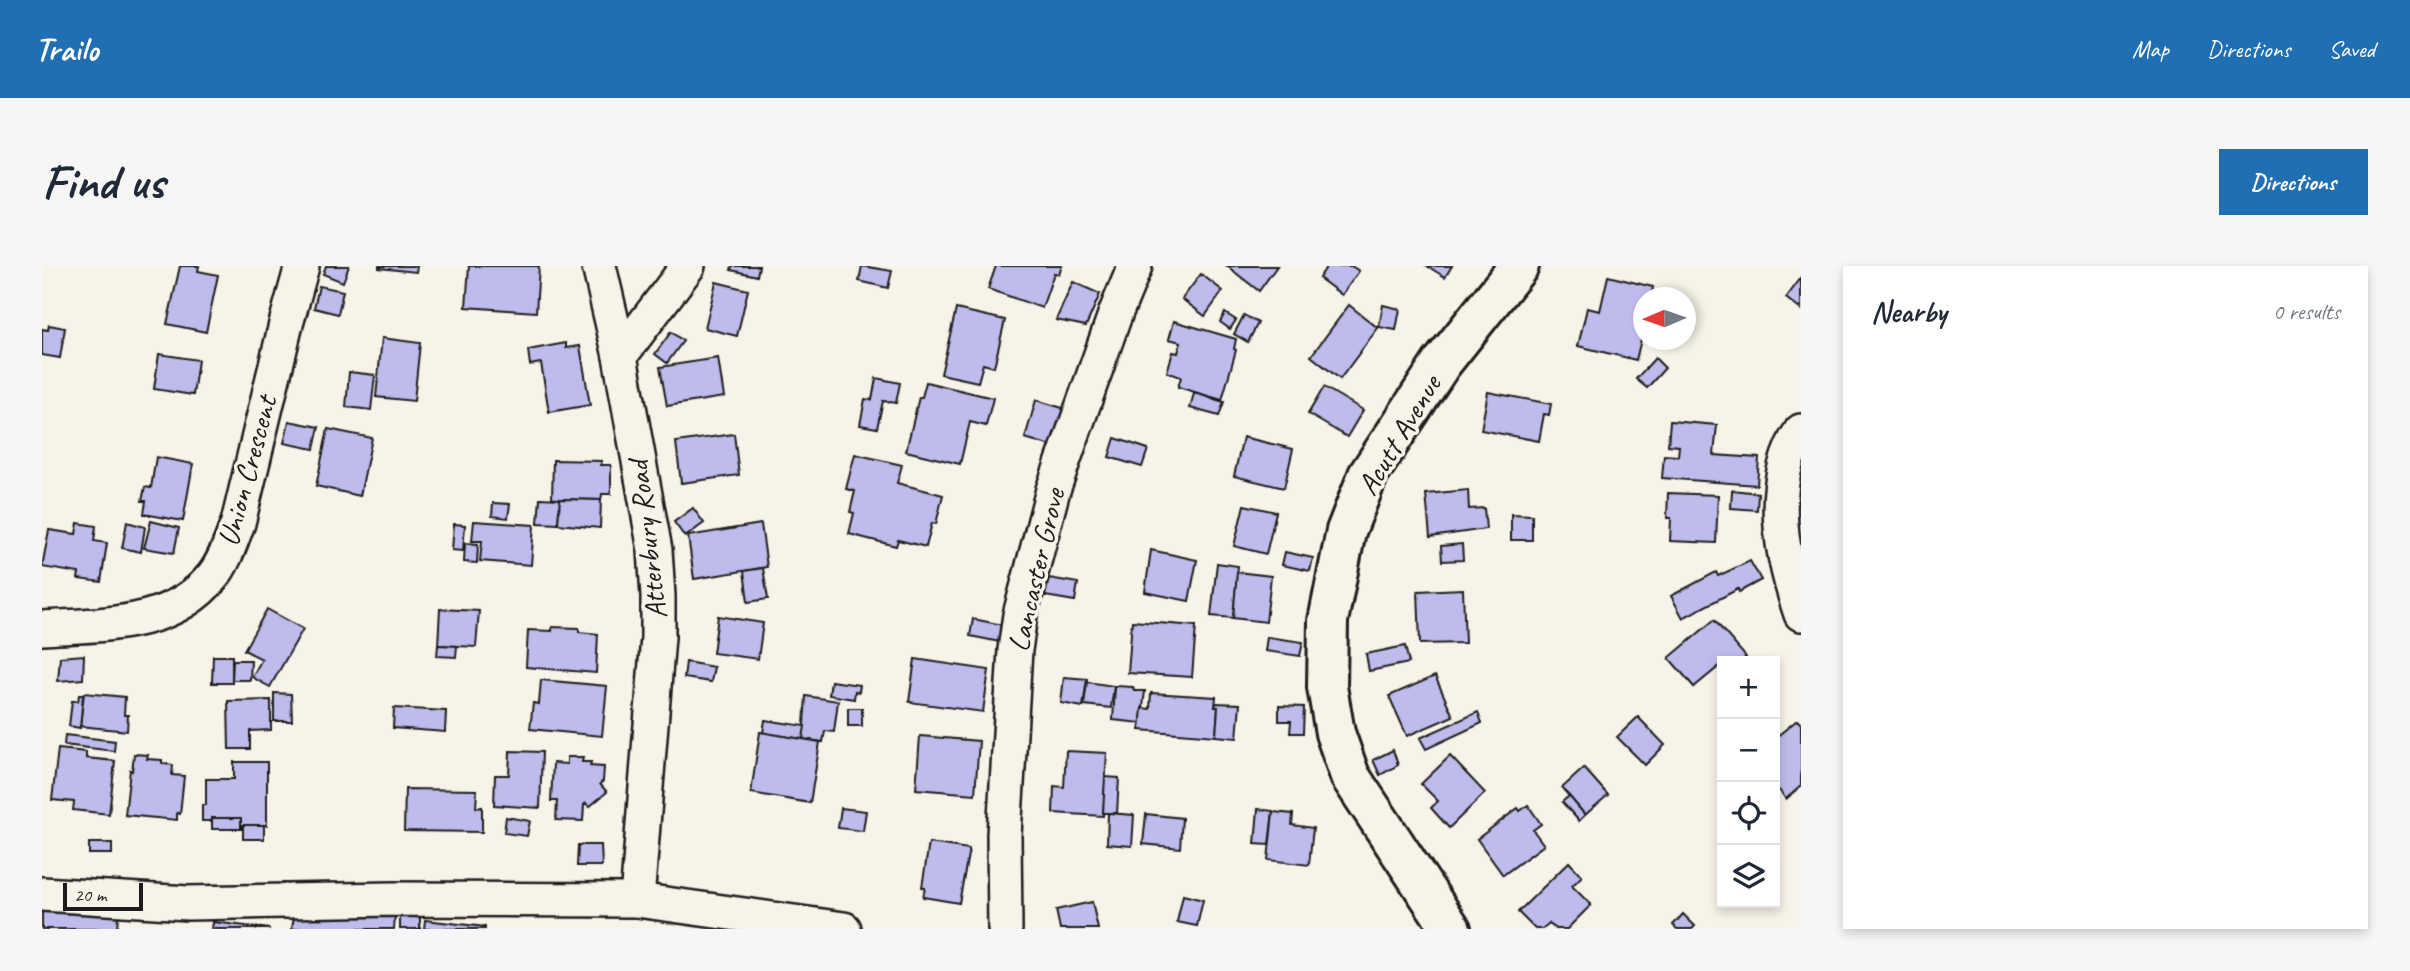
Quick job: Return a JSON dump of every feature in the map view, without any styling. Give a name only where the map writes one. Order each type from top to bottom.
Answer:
[{"type":"street","name":"Union Crescent","points":[[42,628],[130,622],[156,615],[195,594],[214,576],[238,523],[302,266]]},
{"type":"street","name":"Atterbury Road","points":[[599,266],[620,356],[655,550],[658,596],[658,637],[637,900]]},
{"type":"street","points":[[620,356],[688,266]]},
{"type":"street","name":"Lancaster Grove","points":[[1005,929],[1004,835],[1015,650],[1020,615],[1051,499],[1116,312],[1135,266]]},
{"type":"street","name":"Acutt Avenue","points":[[1451,929],[1350,776],[1335,733],[1327,687],[1328,621],[1346,531],[1368,475],[1441,364],[1519,266]]},
{"type":"street","points":[[1801,431],[1794,441],[1785,469],[1780,510],[1782,542],[1801,614]]},
{"type":"street","points":[[42,894],[188,903],[393,899],[637,900],[844,929]]},
{"type":"building","points":[[180,266],[199,266],[198,271],[218,275],[206,332],[167,324]]},
{"type":"building","points":[[326,266],[349,266],[343,282],[323,274]]},
{"type":"building","points":[[379,266],[417,266],[416,272]]},
{"type":"building","points":[[469,266],[539,266],[536,312],[466,307]]},
{"type":"building","points":[[732,266],[759,266],[757,276],[731,270]]},
{"type":"building","points":[[862,266],[892,271],[888,288],[859,281]]},
{"type":"building","points":[[996,266],[1062,266],[1059,274],[1054,273],[1042,308],[988,289]]},
{"type":"building","points":[[1227,266],[1277,266],[1259,291]]},
{"type":"building","points":[[1327,266],[1351,266],[1359,271],[1342,295],[1319,278]]},
{"type":"building","points":[[1427,266],[1452,266],[1445,277]]},
{"type":"building","points":[[1201,274],[1223,291],[1205,316],[1182,299]]},
{"type":"building","points":[[1608,276],[1653,287],[1633,287],[1633,350],[1638,350],[1636,360],[1578,346],[1587,308],[1600,311]]},
{"type":"building","points":[[1801,278],[1801,310],[1786,298]]},
{"type":"building","points":[[716,282],[748,290],[737,336],[705,328]]},
{"type":"building","points":[[1073,282],[1100,294],[1086,326],[1056,320]]},
{"type":"building","points":[[319,286],[343,291],[338,314],[314,308]]},
{"type":"building","points":[[1349,305],[1378,328],[1340,379],[1311,356]]},
{"type":"building","points":[[1383,305],[1400,309],[1396,330],[1379,327]]},
{"type":"building","points":[[956,309],[1005,320],[994,367],[983,364],[978,382],[941,374]]},
{"type":"building","points":[[1225,313],[1236,320],[1230,329],[1220,322]]},
{"type":"building","points":[[1244,315],[1258,323],[1248,342],[1234,334]]},
{"type":"building","points":[[1174,321],[1236,339],[1236,350],[1222,400],[1178,387],[1181,377],[1167,372],[1173,352],[1178,353],[1181,342],[1169,339]]},
{"type":"building","points":[[49,325],[65,328],[60,358],[42,355],[42,329],[48,330]]},
{"type":"building","points":[[671,332],[683,341],[667,363],[655,354]]},
{"type":"building","points":[[382,338],[420,343],[414,401],[376,397]]},
{"type":"building","points":[[566,343],[566,348],[580,346],[590,405],[549,412],[541,363],[530,365],[528,350]]},
{"type":"building","points":[[159,354],[198,360],[193,395],[154,389]]},
{"type":"building","points":[[718,358],[724,397],[667,406],[660,367]]},
{"type":"building","points":[[1655,358],[1665,368],[1647,388],[1636,379]]},
{"type":"building","points":[[349,372],[375,375],[371,410],[346,407]]},
{"type":"building","points":[[876,378],[900,383],[896,403],[883,401],[877,428],[860,425],[865,399],[872,400]]},
{"type":"building","points":[[926,382],[993,398],[986,426],[970,422],[960,464],[906,451],[919,397],[922,397]]},
{"type":"building","points":[[1324,387],[1363,410],[1347,437],[1308,414]]},
{"type":"building","points":[[1488,392],[1551,404],[1549,415],[1544,414],[1539,441],[1481,430]]},
{"type":"building","points":[[1194,393],[1224,402],[1219,416],[1190,408]]},
{"type":"building","points":[[1036,400],[1069,410],[1058,448],[1025,438]]},
{"type":"building","points":[[289,421],[319,427],[314,449],[284,443]]},
{"type":"building","points":[[1670,421],[1717,425],[1714,455],[1759,458],[1757,485],[1662,478],[1664,455],[1678,456],[1679,446],[1668,445]]},
{"type":"building","points":[[328,429],[372,438],[360,496],[316,486]]},
{"type":"building","points":[[734,434],[739,475],[681,483],[676,442]]},
{"type":"building","points":[[1243,437],[1293,449],[1284,488],[1234,476]]},
{"type":"building","points":[[1115,438],[1148,449],[1142,467],[1109,457]]},
{"type":"building","points":[[855,454],[902,465],[897,483],[943,495],[936,524],[932,523],[926,547],[898,540],[896,546],[849,534],[855,491],[846,489]]},
{"type":"building","points":[[156,457],[193,464],[183,521],[144,514],[146,501],[142,501],[145,487],[151,488]]},
{"type":"building","points":[[553,460],[602,461],[601,465],[611,465],[611,494],[602,494],[601,500],[552,499]]},
{"type":"building","points":[[1468,490],[1469,509],[1484,508],[1486,529],[1430,537],[1426,494]]},
{"type":"building","points":[[1732,490],[1758,493],[1757,510],[1731,508]]},
{"type":"building","points":[[1668,493],[1718,495],[1716,543],[1670,541]]},
{"type":"building","points":[[540,498],[560,499],[558,524],[538,523]]},
{"type":"building","points":[[560,499],[601,500],[600,528],[558,524]]},
{"type":"building","points":[[493,503],[510,504],[508,518],[492,516]]},
{"type":"building","points":[[1244,505],[1276,512],[1266,554],[1234,546]]},
{"type":"building","points":[[693,508],[704,523],[685,537],[674,522]]},
{"type":"building","points":[[1511,514],[1532,515],[1532,540],[1511,540]]},
{"type":"building","points":[[151,521],[179,528],[174,553],[144,548]]},
{"type":"building","points":[[474,521],[534,525],[531,565],[480,561],[482,541],[472,541]]},
{"type":"building","points":[[127,522],[145,527],[141,552],[122,548]]},
{"type":"building","points":[[78,523],[96,526],[94,541],[107,543],[101,582],[78,579],[79,573],[42,567],[49,530],[76,534]]},
{"type":"building","points":[[454,524],[465,525],[463,551],[452,550]]},
{"type":"building","points":[[761,524],[767,567],[694,579],[688,536]]},
{"type":"building","points":[[465,543],[478,544],[477,563],[464,562]]},
{"type":"building","points":[[1462,544],[1463,560],[1442,561],[1441,546]]},
{"type":"building","points":[[1151,550],[1197,560],[1189,601],[1145,592]]},
{"type":"building","points":[[1285,552],[1313,558],[1310,571],[1282,565]]},
{"type":"building","points":[[1750,561],[1761,580],[1683,618],[1671,596],[1716,572],[1718,576]]},
{"type":"building","points":[[1217,563],[1238,566],[1233,618],[1211,616]]},
{"type":"building","points":[[763,568],[768,599],[748,602],[744,571]]},
{"type":"building","points":[[1237,572],[1271,576],[1266,622],[1233,618]]},
{"type":"building","points":[[1049,578],[1078,583],[1075,601],[1045,596]]},
{"type":"building","points":[[1463,589],[1465,643],[1420,644],[1418,591]]},
{"type":"building","points":[[267,609],[303,629],[270,687],[252,677],[262,659],[244,650]]},
{"type":"building","points":[[440,609],[479,611],[476,647],[438,645]]},
{"type":"building","points":[[718,616],[763,623],[758,659],[713,653]]},
{"type":"building","points":[[973,619],[1003,625],[1000,642],[970,636]]},
{"type":"building","points":[[1714,620],[1745,656],[1717,656],[1717,668],[1694,687],[1669,658]]},
{"type":"building","points":[[1132,621],[1196,626],[1192,677],[1128,673]]},
{"type":"building","points":[[552,627],[579,628],[579,632],[598,634],[596,673],[526,667],[528,630],[552,631]]},
{"type":"building","points":[[1267,637],[1303,642],[1300,656],[1265,651]]},
{"type":"building","points":[[438,645],[457,646],[456,657],[437,656]]},
{"type":"building","points":[[1405,646],[1409,663],[1369,671],[1366,654]]},
{"type":"building","points":[[84,655],[83,679],[58,681],[60,657]]},
{"type":"building","points":[[213,656],[232,656],[232,683],[212,683]]},
{"type":"building","points":[[915,659],[989,670],[983,712],[909,702]]},
{"type":"building","points":[[233,660],[251,660],[250,680],[232,680]]},
{"type":"building","points":[[686,662],[714,667],[711,682],[684,678]]},
{"type":"building","points":[[1435,676],[1453,716],[1407,736],[1389,696]]},
{"type":"building","points":[[1064,677],[1087,679],[1083,707],[1061,703]]},
{"type":"building","points":[[541,680],[607,686],[602,736],[530,729],[533,703],[539,704]]},
{"type":"building","points":[[831,681],[860,685],[859,692],[855,691],[854,699],[829,695]]},
{"type":"building","points":[[1087,682],[1114,686],[1111,708],[1084,705]]},
{"type":"building","points":[[1115,686],[1145,691],[1141,723],[1113,720]]},
{"type":"building","points":[[84,693],[125,697],[127,731],[80,726]]},
{"type":"building","points":[[274,693],[291,694],[292,721],[274,721]]},
{"type":"building","points":[[1151,693],[1216,697],[1216,736],[1140,730],[1142,708],[1150,709]]},
{"type":"building","points":[[79,695],[83,695],[80,728],[69,726],[72,701],[78,701]]},
{"type":"building","points":[[806,696],[838,701],[834,732],[825,731],[823,742],[803,739]]},
{"type":"building","points":[[271,700],[271,730],[250,731],[250,749],[229,749],[228,701]]},
{"type":"building","points":[[1216,703],[1240,704],[1237,738],[1216,736]]},
{"type":"building","points":[[1279,706],[1304,707],[1303,733],[1290,733],[1291,721],[1279,721]]},
{"type":"building","points":[[394,708],[446,711],[445,732],[393,728]]},
{"type":"building","points":[[848,708],[862,708],[862,726],[848,726]]},
{"type":"building","points":[[1478,712],[1482,723],[1426,749],[1420,738]]},
{"type":"building","points":[[1638,717],[1665,745],[1645,765],[1617,737]]},
{"type":"building","points":[[765,720],[805,726],[803,739],[763,733]]},
{"type":"building","points":[[1797,720],[1801,724],[1801,786],[1786,799],[1780,791],[1780,734]]},
{"type":"building","points":[[760,732],[820,742],[810,803],[751,793]]},
{"type":"building","points":[[65,735],[115,741],[114,751],[64,745]]},
{"type":"building","points":[[920,736],[979,741],[975,794],[916,789]]},
{"type":"building","points":[[58,749],[86,752],[86,758],[115,761],[109,814],[73,810],[74,802],[52,800]]},
{"type":"building","points":[[1393,750],[1398,765],[1380,775],[1373,760]]},
{"type":"building","points":[[510,751],[542,752],[540,808],[494,805],[495,775],[509,775]]},
{"type":"building","points":[[1066,751],[1107,753],[1103,816],[1053,813],[1054,786],[1064,787]]},
{"type":"building","points":[[134,754],[148,755],[147,759],[162,760],[162,763],[173,765],[172,775],[184,776],[177,820],[125,815]]},
{"type":"building","points":[[1450,756],[1485,793],[1449,828],[1431,808],[1438,801],[1421,784]]},
{"type":"building","points":[[567,757],[583,757],[582,762],[591,762],[590,766],[604,767],[603,781],[600,784],[607,792],[589,807],[586,803],[584,805],[583,821],[556,820],[557,801],[551,801],[553,763],[567,764]]},
{"type":"building","points":[[234,762],[267,762],[267,825],[241,825],[241,818],[212,818],[212,821],[202,821],[202,805],[206,805],[206,779],[234,779]]},
{"type":"building","points":[[1584,768],[1608,795],[1585,815],[1562,788]]},
{"type":"building","points":[[1105,777],[1119,778],[1117,813],[1103,813]]},
{"type":"building","points":[[405,789],[477,790],[476,808],[482,807],[482,832],[404,831]]},
{"type":"building","points":[[1569,796],[1585,815],[1579,821],[1562,802]]},
{"type":"building","points":[[1528,805],[1541,824],[1533,830],[1544,845],[1503,875],[1477,839],[1518,808],[1520,811]]},
{"type":"building","points":[[841,808],[866,811],[863,831],[838,828]]},
{"type":"building","points":[[1258,809],[1273,811],[1269,845],[1255,844]]},
{"type":"building","points":[[1273,812],[1293,814],[1292,825],[1313,828],[1309,865],[1268,860]]},
{"type":"building","points":[[1108,813],[1134,815],[1132,846],[1107,844]]},
{"type":"building","points":[[1146,814],[1182,818],[1180,848],[1143,844]]},
{"type":"building","points":[[506,817],[530,821],[527,836],[504,833]]},
{"type":"building","points":[[212,818],[241,818],[241,829],[212,829]]},
{"type":"building","points":[[243,825],[264,825],[264,839],[243,839]]},
{"type":"building","points":[[89,843],[112,843],[112,854],[89,854]]},
{"type":"building","points":[[929,843],[969,849],[959,903],[923,897]]},
{"type":"building","points":[[578,845],[601,845],[602,866],[577,866]]},
{"type":"building","points":[[1569,862],[1582,876],[1572,886],[1591,905],[1567,929],[1555,929],[1549,923],[1542,929],[1535,929],[1518,912]]},
{"type":"building","points":[[1183,895],[1203,900],[1197,926],[1177,922]]},
{"type":"building","points":[[1092,902],[1098,929],[1060,929],[1056,910]]},
{"type":"building","points":[[42,911],[118,916],[117,929],[42,929]]},
{"type":"building","points":[[1683,914],[1695,926],[1692,929],[1677,929],[1673,925]]},
{"type":"building","points":[[294,916],[395,916],[394,929],[292,929]]},
{"type":"building","points":[[400,917],[420,917],[420,929],[400,929]]},
{"type":"building","points":[[425,920],[485,927],[485,929],[424,929]]},
{"type":"building","points":[[213,922],[270,929],[212,929]]}]
